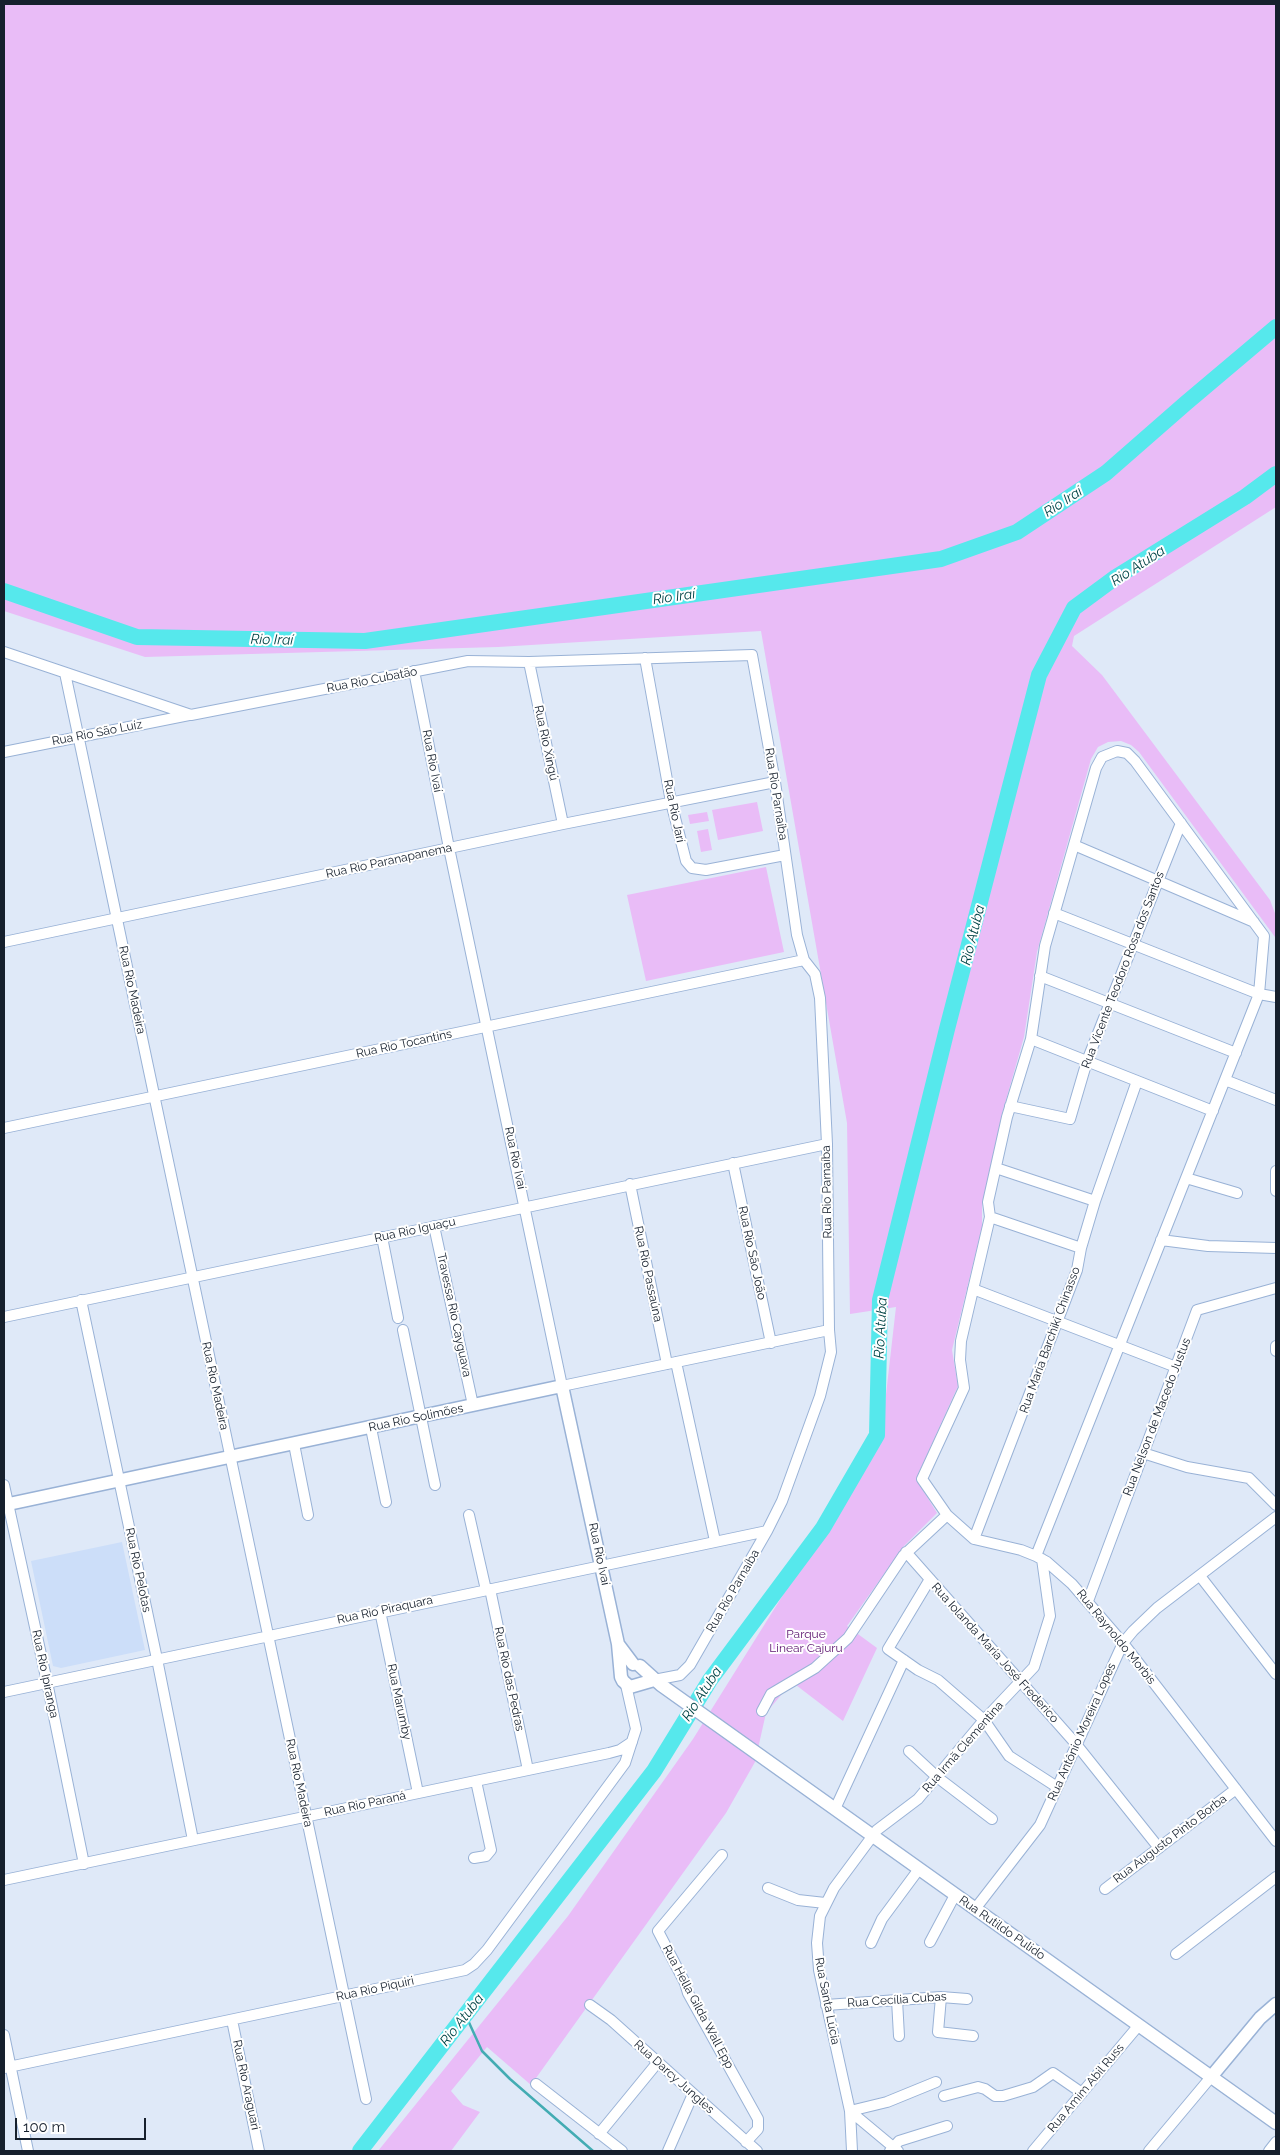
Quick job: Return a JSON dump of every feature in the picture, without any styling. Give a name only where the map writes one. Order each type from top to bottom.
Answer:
[{"type":"street","name":"Rua Rio Cubatão","points":[[4,652],[190,715],[468,661],[529,662],[752,655]]},
{"type":"street","name":"Rua Rio Parnaíba","points":[[654,1680],[680,1675],[690,1665],[767,1531],[782,1501],[820,1396],[831,1352],[829,1330],[827,1144],[820,998],[815,974],[804,960],[797,935],[775,782],[752,655]]},
{"type":"street","name":"Rua Rio Jarí","points":[[644,658],[679,842],[686,860],[692,868],[706,870],[785,855]]},
{"type":"street","name":"Rua Rio Xingú","points":[[529,662],[563,824]]},
{"type":"street","name":"Rua Rio Ivaí","points":[[414,671],[449,848],[562,1386],[618,1644],[628,1681],[636,1729],[633,1739]]},
{"type":"street","name":"Rua Rio Madeira","points":[[65,673],[366,2099]]},
{"type":"street","name":"Rua Rio São Luíz","points":[[4,752],[190,715]]},
{"type":"street","points":[[1039,1557],[1120,1345],[1161,1240],[1259,994],[1264,936],[1132,756],[1122,751],[1112,751],[1102,757],[1096,768],[1045,946],[1031,1039],[1010,1106],[988,1202],[990,1217],[973,1289],[1120,1345],[1176,1367]]},
{"type":"street","name":"Rua Rio Paranapanema","points":[[4,942],[563,824],[775,782]]},
{"type":"street","name":"Rua Vicente Teodoro Rosa dos Santos","points":[[1010,1106],[1070,1120],[1087,1061],[1181,823]]},
{"type":"street","points":[[1074,845],[1255,923]]},
{"type":"street","points":[[1054,912],[1259,994],[1276,997]]},
{"type":"street","name":"Rua Rio Tocantins","points":[[4,1128],[804,960]]},
{"type":"street","points":[[1040,976],[1236,1053]]},
{"type":"street","points":[[1031,1039],[1213,1111]]},
{"type":"street","points":[[1225,1080],[1276,1100]]},
{"type":"street","name":"Rua Maria Barchiki Chinasso","points":[[974,1539],[1059,1322],[1077,1270],[1081,1248],[1095,1201],[1137,1081]]},
{"type":"street","name":"Rua Rio Iguaçu","points":[[4,1316],[827,1144]]},
{"type":"street","name":"Rua Rio São João","points":[[733,1163],[771,1342]]},
{"type":"street","points":[[996,1168],[1095,1201]]},
{"type":"street","points":[[1276,1171],[1276,1191]]},
{"type":"street","points":[[1186,1178],[1237,1193]]},
{"type":"street","name":"Rua Rio Passaúna","points":[[630,1184],[715,1541]]},
{"type":"street","points":[[990,1217],[1081,1248]]},
{"type":"street","name":"Travessa Rio Cayguava","points":[[434,1226],[473,1405]]},
{"type":"street","points":[[382,1237],[398,1318]]},
{"type":"street","points":[[1161,1240],[1208,1246],[1276,1248]]},
{"type":"street","name":"Rua Nelson de Macedo Justus","points":[[1088,1602],[1197,1310],[1276,1288]]},
{"type":"street","name":"Rua Raynoldo Morbis","points":[[973,1289],[960,1350],[964,1388],[922,1479],[947,1515],[974,1539],[1021,1550],[1039,1557],[1072,1584],[1123,1643],[1276,1841]]},
{"type":"street","name":"Rua Rio Pelotas","points":[[81,1300],[157,1659],[192,1840]]},
{"type":"street","points":[[403,1330],[435,1485]]},
{"type":"street","name":"Rua Rio Solimões","points":[[6,1505],[829,1330]]},
{"type":"street","points":[[1276,1346],[1276,1351]]},
{"type":"street","points":[[371,1428],[386,1502]]},
{"type":"street","points":[[294,1444],[308,1515]]},
{"type":"street","points":[[1144,1453],[1188,1467],[1249,1478],[1276,1505]]},
{"type":"street","name":"Rua Rio Ipiranga","points":[[4,1485],[6,1505],[47,1682],[84,1864]]},
{"type":"street","name":"Rua Rio das Pedras","points":[[469,1515],[488,1589],[528,1770]]},
{"type":"street","points":[[762,1711],[771,1694],[815,1668],[848,1638],[906,1552],[947,1515]]},
{"type":"street","name":"Rua Antônio Moreira Lopes","points":[[975,1908],[1037,1829],[1123,1643],[1144,1620],[1276,1517]]},
{"type":"street","name":"Rua Rio Piraquara","points":[[4,1692],[380,1611],[767,1531]]},
{"type":"street","name":"Rua Iolanda Maria José Frederico","points":[[906,1552],[1076,1744],[1159,1848]]},
{"type":"street","name":"Rua Irmã Clementina","points":[[872,1836],[881,1826],[918,1799],[984,1720],[1034,1667],[1050,1616],[1039,1557]]},
{"type":"street","points":[[1200,1576],[1276,1674]]},
{"type":"street","points":[[930,1579],[888,1649],[938,1680],[984,1720],[1009,1756],[1057,1787]]},
{"type":"street","name":"Rua Marumby","points":[[380,1611],[418,1793]]},
{"type":"street","name":"Rua Rio Ivaí","points":[[618,1644],[654,1680],[729,1733]]},
{"type":"street","points":[[835,1809],[904,1660]]},
{"type":"street","points":[[637,1665],[644,1674],[642,1683],[628,1681],[626,1666],[637,1665]]},
{"type":"street","points":[[628,1681],[654,1680]]},
{"type":"street","name":"Rua Rutildo Pulido","points":[[729,1733],[1276,2123]]},
{"type":"street","name":"Rua Rio Paraná","points":[[4,1880],[620,1750],[628,1746],[633,1739]]},
{"type":"street","name":"Rua Rio Piquiri","points":[[7,2067],[465,1970],[474,1964],[487,1950],[619,1772],[625,1763],[633,1739]]},
{"type":"street","points":[[909,1752],[937,1778],[992,1818]]},
{"type":"street","points":[[474,1858],[486,1856],[491,1850],[476,1781]]},
{"type":"street","name":"Rua Augusto Pinto Borba","points":[[1105,1889],[1236,1789]]},
{"type":"street","name":"Rua Santa Lúcia","points":[[852,2151],[850,2112],[819,1970],[817,1944],[819,1922],[825,1903],[872,1836]]},
{"type":"street","name":"Rua Hella Gilda Wall Epp","points":[[722,1855],[658,1931],[685,1983],[688,1993],[758,2119],[758,2129],[746,2142]]},
{"type":"street","points":[[871,1943],[882,1920],[919,1869]]},
{"type":"street","points":[[1176,1954],[1276,1877]]},
{"type":"street","points":[[768,1888],[798,1900],[825,1903]]},
{"type":"street","points":[[930,1942],[955,1895]]},
{"type":"street","points":[[941,1997],[938,2032],[973,2036]]},
{"type":"street","name":"Rua Cecília Cubas","points":[[826,2005],[941,1997],[967,1999]]},
{"type":"street","points":[[897,2000],[899,2036]]},
{"type":"street","points":[[1149,2151],[1260,2018],[1276,2004]]},
{"type":"street","name":"Rua Darcy Jungles","points":[[590,2005],[611,2020],[756,2151]]},
{"type":"street","name":"Rua Rio Araguari","points":[[232,2020],[259,2151]]},
{"type":"street","name":"Rua Amim Abil Russ","points":[[1033,2151],[1139,2025]]},
{"type":"street","points":[[4,2035],[7,2067],[28,2151]]},
{"type":"street","points":[[599,2134],[658,2062]]},
{"type":"street","points":[[944,2096],[978,2087],[995,2096],[1003,2096],[1033,2087],[1053,2073],[1082,2093]]},
{"type":"street","points":[[850,2112],[887,2102],[936,2082]]},
{"type":"street","points":[[536,2084],[622,2151]]},
{"type":"street","points":[[668,2151],[693,2094]]},
{"type":"street","points":[[850,2112],[894,2150],[904,2139],[947,2126]]},
{"type":"street","points":[[1269,2151],[1276,2142]]},
{"type":"shaded area","points":[[122,1542],[145,1650],[61,1668],[53,1666],[31,1561]]},
{"type":"green space","name":"Parque Linear Cajuru","points":[[4,4],[1276,4],[1276,507],[1074,636],[1072,646],[1102,675],[1270,900],[1276,916],[1275,937],[1139,752],[1131,745],[1121,741],[1108,742],[1098,747],[1091,759],[1037,952],[1024,1037],[1002,1114],[982,1206],[982,1227],[952,1350],[958,1386],[916,1479],[937,1513],[904,1546],[847,1626],[877,1648],[843,1721],[792,1682],[766,1713],[755,1762],[726,1813],[531,2085],[487,2047],[451,2091],[463,2105],[480,2112],[451,2151],[378,2151],[568,1916],[693,1739],[881,1438],[896,1307],[850,1314],[847,1123],[761,631],[498,647],[145,657],[4,611]]},
{"type":"green space","points":[[757,802],[763,831],[718,840],[712,810]]},
{"type":"green space","points":[[707,812],[709,821],[690,824],[688,815]]},
{"type":"green space","points":[[708,829],[712,850],[701,852],[697,831]]},
{"type":"green space","points":[[766,867],[784,952],[646,981],[627,895]]},
{"type":"waterway","name":"Rio Iraí","points":[[4,591],[137,637],[365,641],[941,559],[1017,532],[1106,473],[1276,327]]},
{"type":"waterway","name":"Rio Atuba","points":[[360,2151],[654,1771],[710,1680],[823,1528],[877,1435],[880,1300],[947,1029],[1039,675],[1074,608],[1116,577],[1245,497],[1276,474]]},
{"type":"waterway","points":[[466,2016],[482,2051],[510,2079],[593,2151]]}]
